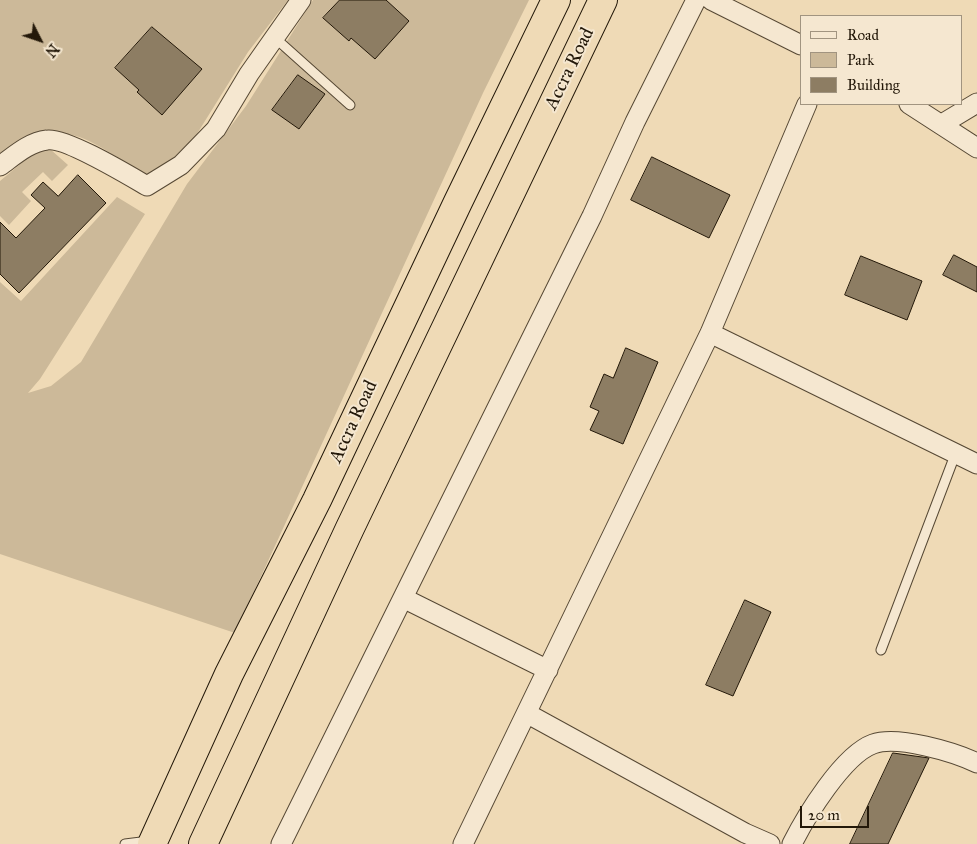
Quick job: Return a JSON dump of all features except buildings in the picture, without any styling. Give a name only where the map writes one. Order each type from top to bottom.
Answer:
[{"type":"highway","name":"Accra Road","points":[[153,842],[229,674],[317,500],[556,0]]},
{"type":"highway","name":"Accra Road","points":[[203,844],[350,528],[603,0]]},
{"type":"street","points":[[0,166],[32,145],[48,139],[66,143],[147,186],[181,165],[216,128],[274,37],[301,0]]},
{"type":"street","points":[[281,844],[592,216],[635,122],[696,0]]},
{"type":"street","points":[[711,0],[800,44]]},
{"type":"street","points":[[942,124],[977,103]]},
{"type":"street","points":[[463,844],[528,714],[710,332],[807,105]]},
{"type":"street","points":[[911,105],[977,148]]},
{"type":"street","points":[[710,332],[977,464]]},
{"type":"street","points":[[403,598],[548,670]]},
{"type":"street","points":[[528,714],[745,833],[770,844]]},
{"type":"street","points":[[792,844],[842,766],[873,744],[911,742],[963,756],[977,763]]},
{"type":"lane","points":[[274,37],[350,104]]},
{"type":"lane","points":[[882,650],[956,454]]},
{"type":"lane","points":[[124,844],[153,842]]},
{"type":"green space","points":[[0,0],[288,0],[248,52],[190,145],[171,163],[147,175],[96,144],[69,134],[40,135],[0,153]]},
{"type":"green space","points":[[313,0],[529,0],[483,93],[235,633],[0,554],[0,282],[21,301],[117,197],[145,214],[40,379],[28,393],[51,386],[81,362],[187,184],[246,106]]},
{"type":"green space","points":[[50,149],[68,165],[52,181],[43,172],[22,192],[31,201],[9,225],[0,216],[0,181],[36,151]]}]
